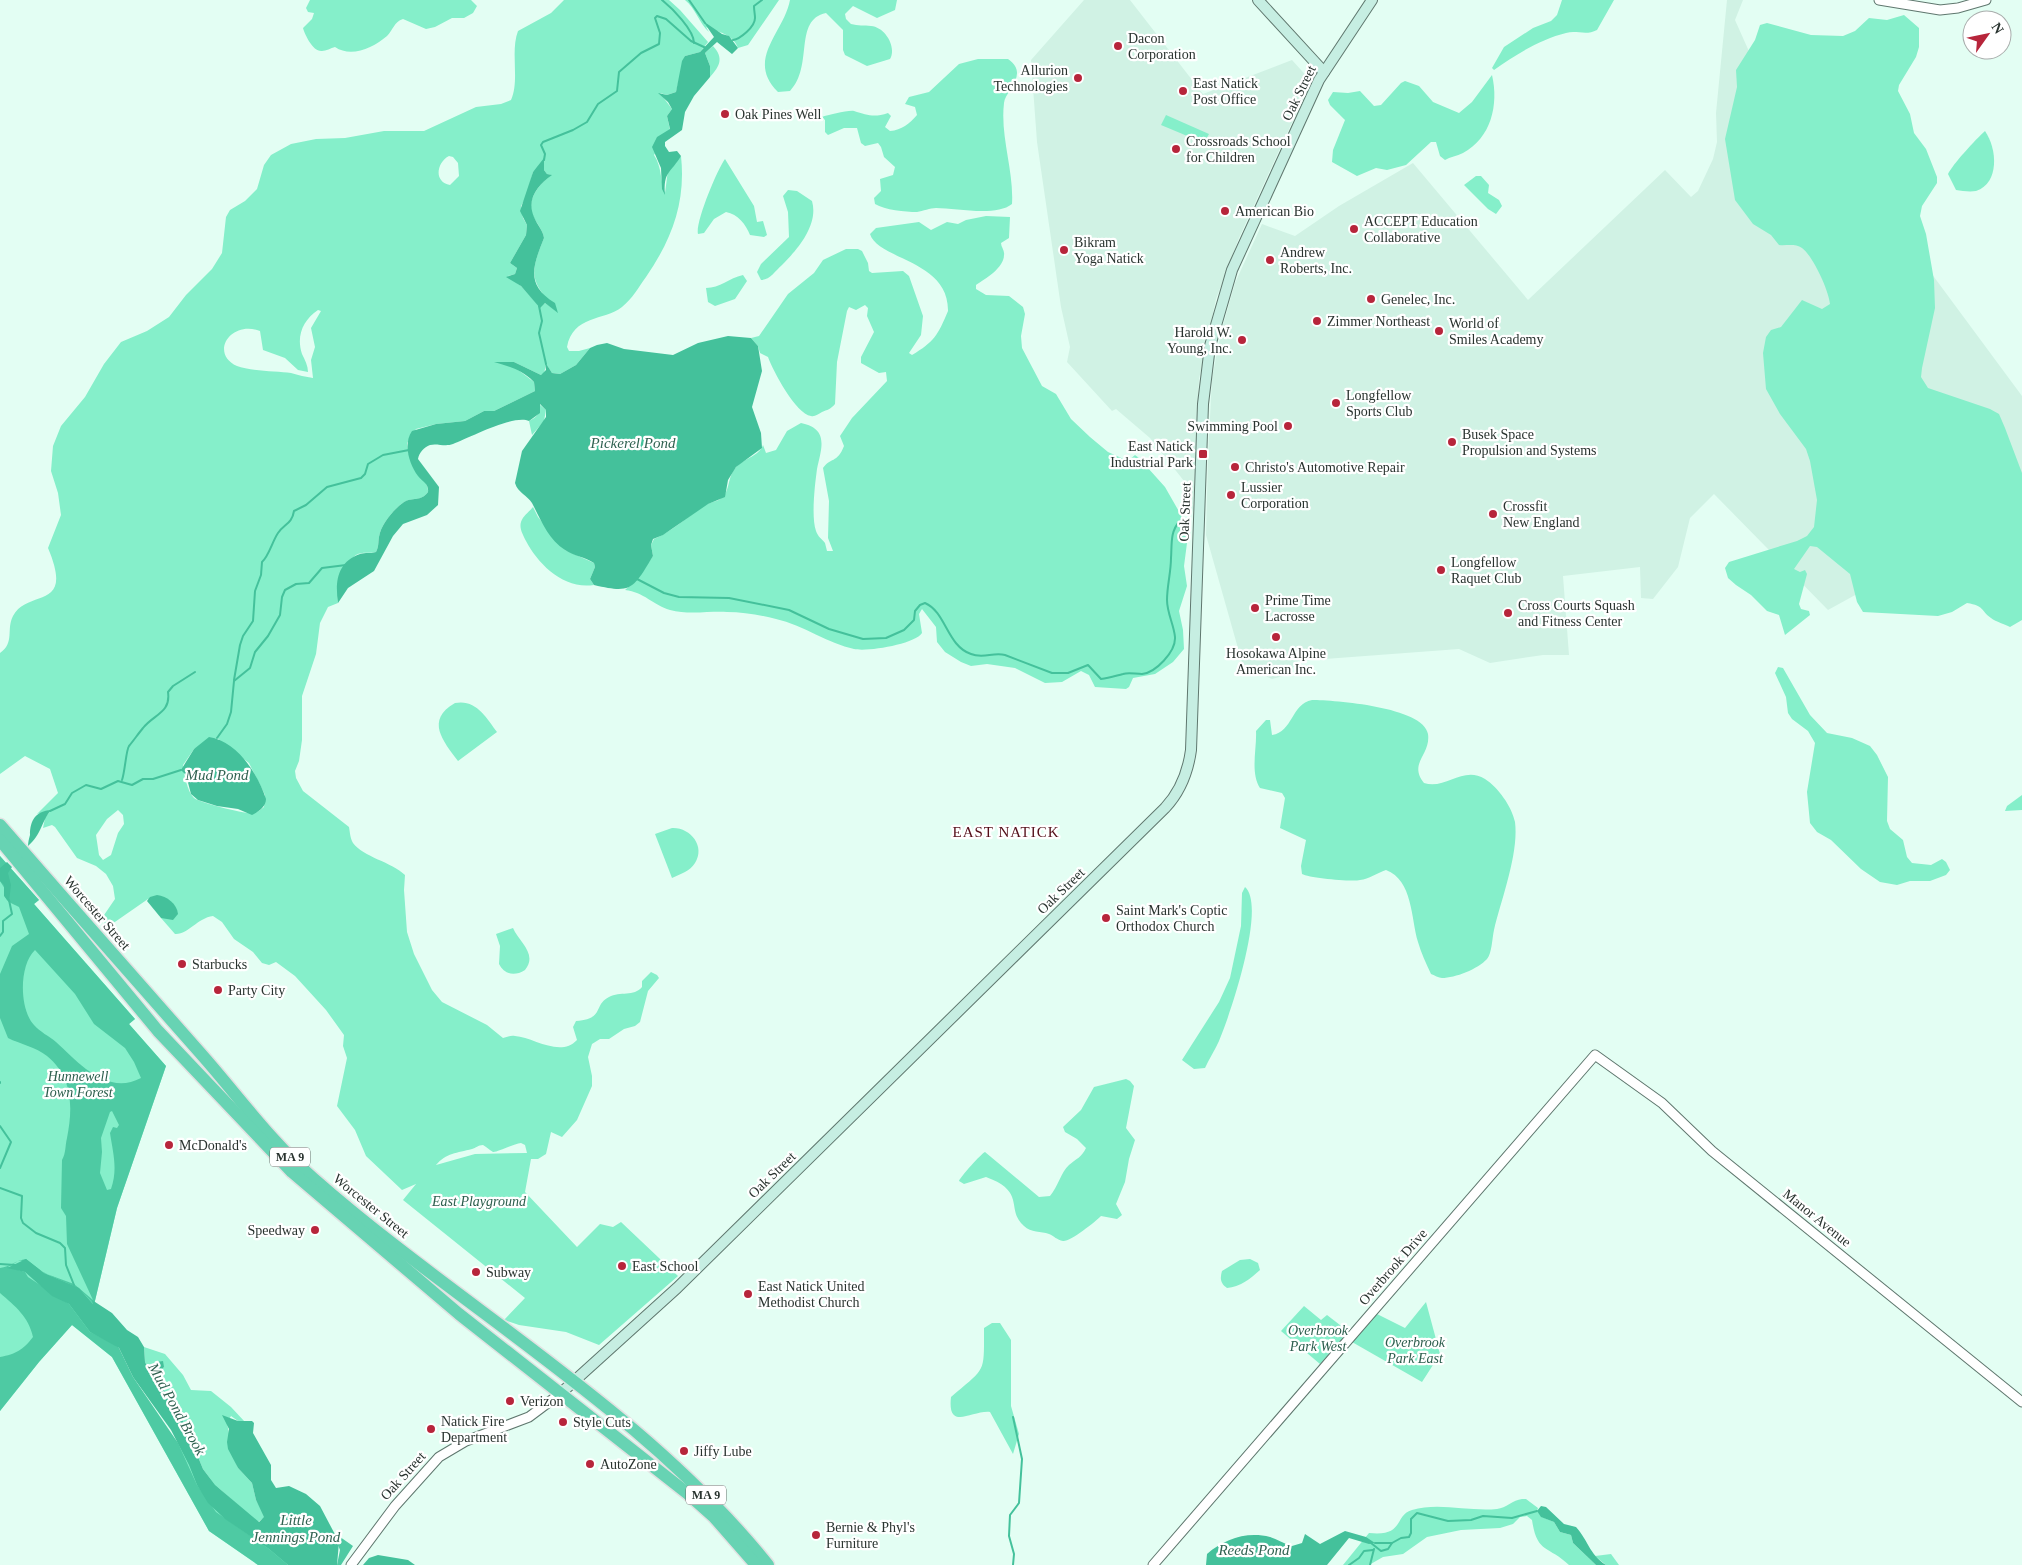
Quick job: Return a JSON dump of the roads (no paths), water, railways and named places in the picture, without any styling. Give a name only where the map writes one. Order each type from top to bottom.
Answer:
[{"type":"highway","name":"Worcester Street","points":[[0,825],[223,1079],[275,1142],[314,1179],[574,1382],[706,1495],[736,1526],[768,1565]]},
{"type":"highway","name":"Worcester Street","points":[[0,840],[151,1022],[310,1189],[454,1310],[699,1503],[732,1536],[756,1565]]},
{"type":"highway","points":[[212,1088],[223,1079]]},
{"type":"main road","points":[[1258,0],[1324,72]]},
{"type":"main road","name":"Oak Street","points":[[561,1393],[677,1288],[1165,808],[1177,794],[1184,778],[1190,750],[1203,404],[1210,346],[1232,270],[1324,72],[1372,0]]},
{"type":"street","points":[[1879,0],[1940,10],[1958,8],[1986,0]]},
{"type":"street","name":"Manor Avenue","points":[[1595,1055],[1662,1103],[1712,1151],[2022,1402]]},
{"type":"street","name":"Overbrook Drive","points":[[1153,1565],[1595,1055]]},
{"type":"street","name":"Oak Street","points":[[351,1565],[395,1506],[439,1457],[461,1444],[529,1417],[561,1393]]},
{"type":"water","points":[[703,21],[722,34],[729,36],[738,48],[732,54],[717,42],[705,53],[710,66],[710,77],[694,96],[685,112],[682,130],[665,142],[669,152],[677,151],[681,156],[668,173],[665,181],[665,195],[662,189],[661,168],[652,147],[657,137],[670,129],[667,116],[672,109],[668,102],[658,93],[667,95],[676,92],[682,61],[685,56],[700,52],[714,37]]},
{"type":"water","points":[[544,158],[544,170],[547,174],[552,175],[542,183],[532,198],[531,204],[535,220],[544,238],[537,257],[534,274],[535,282],[539,289],[555,303],[558,313],[545,303],[540,308],[521,286],[506,277],[515,274],[517,268],[510,263],[526,235],[527,225],[520,211],[533,172]]},
{"type":"water","name":"Pickerel Pond","points":[[728,336],[751,338],[758,346],[762,371],[752,407],[761,433],[762,448],[736,467],[728,480],[725,497],[708,504],[663,535],[653,539],[651,545],[653,556],[636,582],[630,586],[616,589],[594,585],[590,579],[595,567],[594,563],[559,546],[546,529],[532,503],[516,486],[522,451],[546,417],[546,410],[540,404],[540,413],[529,421],[513,421],[453,444],[433,445],[424,449],[418,459],[439,487],[438,505],[427,515],[403,524],[393,536],[374,571],[348,588],[338,603],[337,588],[339,574],[346,562],[360,554],[376,552],[380,532],[392,513],[404,502],[422,497],[428,492],[427,485],[418,476],[408,454],[409,436],[412,431],[436,424],[465,421],[484,411],[494,411],[535,391],[534,382],[525,374],[494,362],[514,362],[541,375],[546,370],[545,362],[552,373],[560,374],[576,365],[590,348],[597,345],[607,343],[624,349],[673,355],[698,343]]},
{"type":"water","name":"Mud Pond","points":[[209,737],[229,745],[245,760],[258,779],[266,802],[263,807],[252,815],[238,809],[217,806],[198,800],[191,794],[186,775],[181,770],[194,749]]},
{"type":"water","points":[[51,810],[33,842],[28,846],[31,825],[35,817],[41,812]]},
{"type":"water","points":[[7,862],[12,867],[8,873],[11,885],[9,902],[4,896],[4,885],[0,881],[0,868]]},
{"type":"water","points":[[157,895],[168,899],[176,907],[178,914],[173,920],[161,918],[147,901],[150,897]]},
{"type":"water","name":"Little Jennings Pond","points":[[26,1259],[44,1273],[79,1288],[93,1304],[92,1300],[112,1313],[127,1330],[138,1337],[144,1347],[145,1362],[148,1368],[152,1369],[157,1362],[163,1361],[164,1367],[159,1373],[160,1385],[178,1409],[203,1469],[215,1485],[259,1522],[264,1517],[256,1500],[252,1483],[238,1468],[228,1449],[229,1429],[222,1415],[238,1421],[252,1421],[254,1423],[253,1433],[271,1465],[271,1480],[276,1488],[289,1486],[306,1494],[320,1506],[339,1542],[337,1565],[288,1565],[269,1549],[225,1519],[208,1503],[197,1485],[171,1430],[133,1377],[119,1348],[90,1332],[69,1304],[52,1296],[25,1272],[7,1268]]},
{"type":"water","points":[[1541,1506],[1546,1507],[1564,1524],[1576,1527],[1592,1552],[1606,1565],[1596,1565],[1573,1543],[1571,1535],[1560,1532],[1554,1522],[1541,1517],[1537,1511]]},
{"type":"water","name":"Reeds Pond","points":[[1345,1531],[1366,1537],[1375,1543],[1369,1544],[1349,1538],[1327,1565],[1206,1565],[1207,1554],[1228,1540],[1244,1536],[1261,1535],[1292,1546],[1302,1543],[1305,1534],[1320,1544]]},
{"type":"water","points":[[378,1555],[408,1560],[415,1565],[363,1565],[369,1558]]},
{"type":"waterway","points":[[662,0],[687,26],[694,43]]},
{"type":"waterway","points":[[689,0],[705,23]]},
{"type":"waterway","points":[[733,40],[743,35],[753,25],[755,18],[754,6],[762,0]]},
{"type":"waterway","points":[[544,160],[545,154],[541,145],[543,142],[587,122],[598,104],[617,91],[619,72],[641,53],[659,44],[660,33],[655,18],[657,16],[666,19],[691,41],[706,48]]},
{"type":"waterway","points":[[539,306],[542,321],[539,333],[546,364]]},
{"type":"waterway","name":"Mud Pond Brook","points":[[234,680],[240,645],[243,636],[253,621],[255,591],[261,575],[262,562],[280,530],[292,519],[294,511],[306,505],[327,487],[361,478],[365,474],[368,464],[383,455],[409,450]]},
{"type":"waterway","points":[[637,579],[664,593],[679,597],[729,598],[789,610],[829,629],[863,639],[886,638],[904,630],[914,620],[915,611],[920,605],[925,603],[938,614],[957,644],[971,654],[980,656],[1005,655],[1052,673],[1068,673],[1088,665],[1101,679],[1125,673],[1147,673],[1164,661],[1172,649],[1175,637],[1167,605],[1167,595],[1172,539],[1174,530],[1179,522]]},
{"type":"waterway","name":"Mud Pond Brook","points":[[217,738],[227,724],[231,712],[234,681],[250,668],[255,652],[268,636],[280,615],[282,597],[285,590],[296,584],[309,583],[322,568],[346,565]]},
{"type":"waterway","points":[[122,780],[129,746],[147,723],[161,713],[167,705],[168,692],[173,686],[195,672]]},
{"type":"waterway","name":"Mud Pond Brook","points":[[50,811],[65,804],[72,793],[86,785],[101,789],[118,781],[132,785],[143,779],[153,779],[181,770]]},
{"type":"waterway","name":"Mud Pond Brook","points":[[0,936],[3,932],[3,921],[12,914],[9,900]]},
{"type":"waterway","name":"Mud Pond Brook","points":[[0,1126],[11,1142],[0,1168]]},
{"type":"waterway","name":"Mud Pond Brook","points":[[0,1188],[22,1196],[21,1218],[23,1223],[36,1233],[60,1243],[65,1248],[66,1265],[74,1285]]},
{"type":"waterway","name":"Mud Pond Brook","points":[[0,1264],[15,1265]]},
{"type":"waterway","points":[[1013,1417],[1022,1459],[1019,1503],[1010,1515],[1009,1536],[1014,1554],[1013,1565]]},
{"type":"waterway","points":[[1375,1543],[1392,1543],[1401,1538],[1409,1537],[1411,1533],[1411,1519],[1417,1513],[1448,1521],[1471,1520],[1483,1516],[1512,1518],[1537,1511]]},
{"type":"waterway","points":[[1371,1543],[1381,1551],[1388,1549],[1392,1543]]},
{"type":"waterway","points":[[1370,1565],[1374,1549]]},
{"type":"waterway","points":[[1349,1565],[1359,1558],[1364,1551],[1373,1550]]},
{"type":"place","name":"Dacon Corporation","points":[[1118,46]]},
{"type":"place","name":"Allurion Technologies","points":[[1078,78]]},
{"type":"place","name":"East Natick Post Office","points":[[1183,91]]},
{"type":"place","name":"Oak Pines Well","points":[[725,114]]},
{"type":"place","name":"Crossroads School for Children","points":[[1176,149]]},
{"type":"place","name":"American Bio","points":[[1225,211]]},
{"type":"place","name":"ACCEPT Education Collaborative","points":[[1354,229]]},
{"type":"place","name":"Bikram Yoga Natick","points":[[1064,250]]},
{"type":"place","name":"Andrew Roberts, Inc.","points":[[1270,260]]},
{"type":"place","name":"Genelec, Inc.","points":[[1371,299]]},
{"type":"place","name":"Zimmer Northeast","points":[[1317,321]]},
{"type":"place","name":"World of Smiles Academy","points":[[1439,331]]},
{"type":"place","name":"Harold W. Young, Inc.","points":[[1242,340]]},
{"type":"place","name":"Longfellow Sports Club","points":[[1336,403]]},
{"type":"place","name":"Swimming Pool","points":[[1288,426]]},
{"type":"place","name":"Busek Space Propulsion and Systems","points":[[1452,442]]},
{"type":"place","name":"East Natick Industrial Park","points":[[1203,454]]},
{"type":"place","name":"Christo's Automotive Repair","points":[[1235,467]]},
{"type":"place","name":"Lussier Corporation","points":[[1231,495]]},
{"type":"place","name":"Crossfit New England","points":[[1493,514]]},
{"type":"place","name":"Longfellow Raquet Club","points":[[1441,570]]},
{"type":"place","name":"Prime Time Lacrosse","points":[[1255,608]]},
{"type":"place","name":"Cross Courts Squash and Fitness Center","points":[[1508,613]]},
{"type":"place","name":"Hosokawa Alpine American Inc.","points":[[1276,637]]},
{"type":"place","name":"Saint Mark's Coptic Orthodox Church","points":[[1106,918]]},
{"type":"place","name":"Starbucks","points":[[182,964]]},
{"type":"place","name":"Party City","points":[[218,990]]},
{"type":"place","name":"McDonald's","points":[[169,1145]]},
{"type":"place","name":"Speedway","points":[[315,1230]]},
{"type":"place","name":"East School","points":[[622,1266]]},
{"type":"place","name":"Subway","points":[[476,1272]]},
{"type":"place","name":"East Natick United Methodist Church","points":[[748,1294]]},
{"type":"place","name":"Verizon","points":[[510,1401]]},
{"type":"place","name":"Style Cuts","points":[[563,1422]]},
{"type":"place","name":"Natick Fire Department","points":[[431,1429]]},
{"type":"place","name":"Jiffy Lube","points":[[684,1451]]},
{"type":"place","name":"AutoZone","points":[[590,1464]]},
{"type":"place","name":"Bernie & Phyl's Furniture","points":[[816,1535]]},
{"type":"district","name":"EAST NATICK","points":[[1006,832]]},
{"type":"park label","name":"Hunnewell Town Forest","points":[[78,1084]]},
{"type":"park label","name":"East Playground","points":[[479,1201]]},
{"type":"park label","name":"Overbrook Park West","points":[[1318,1338]]},
{"type":"park label","name":"Overbrook Park East","points":[[1415,1350]]}]
